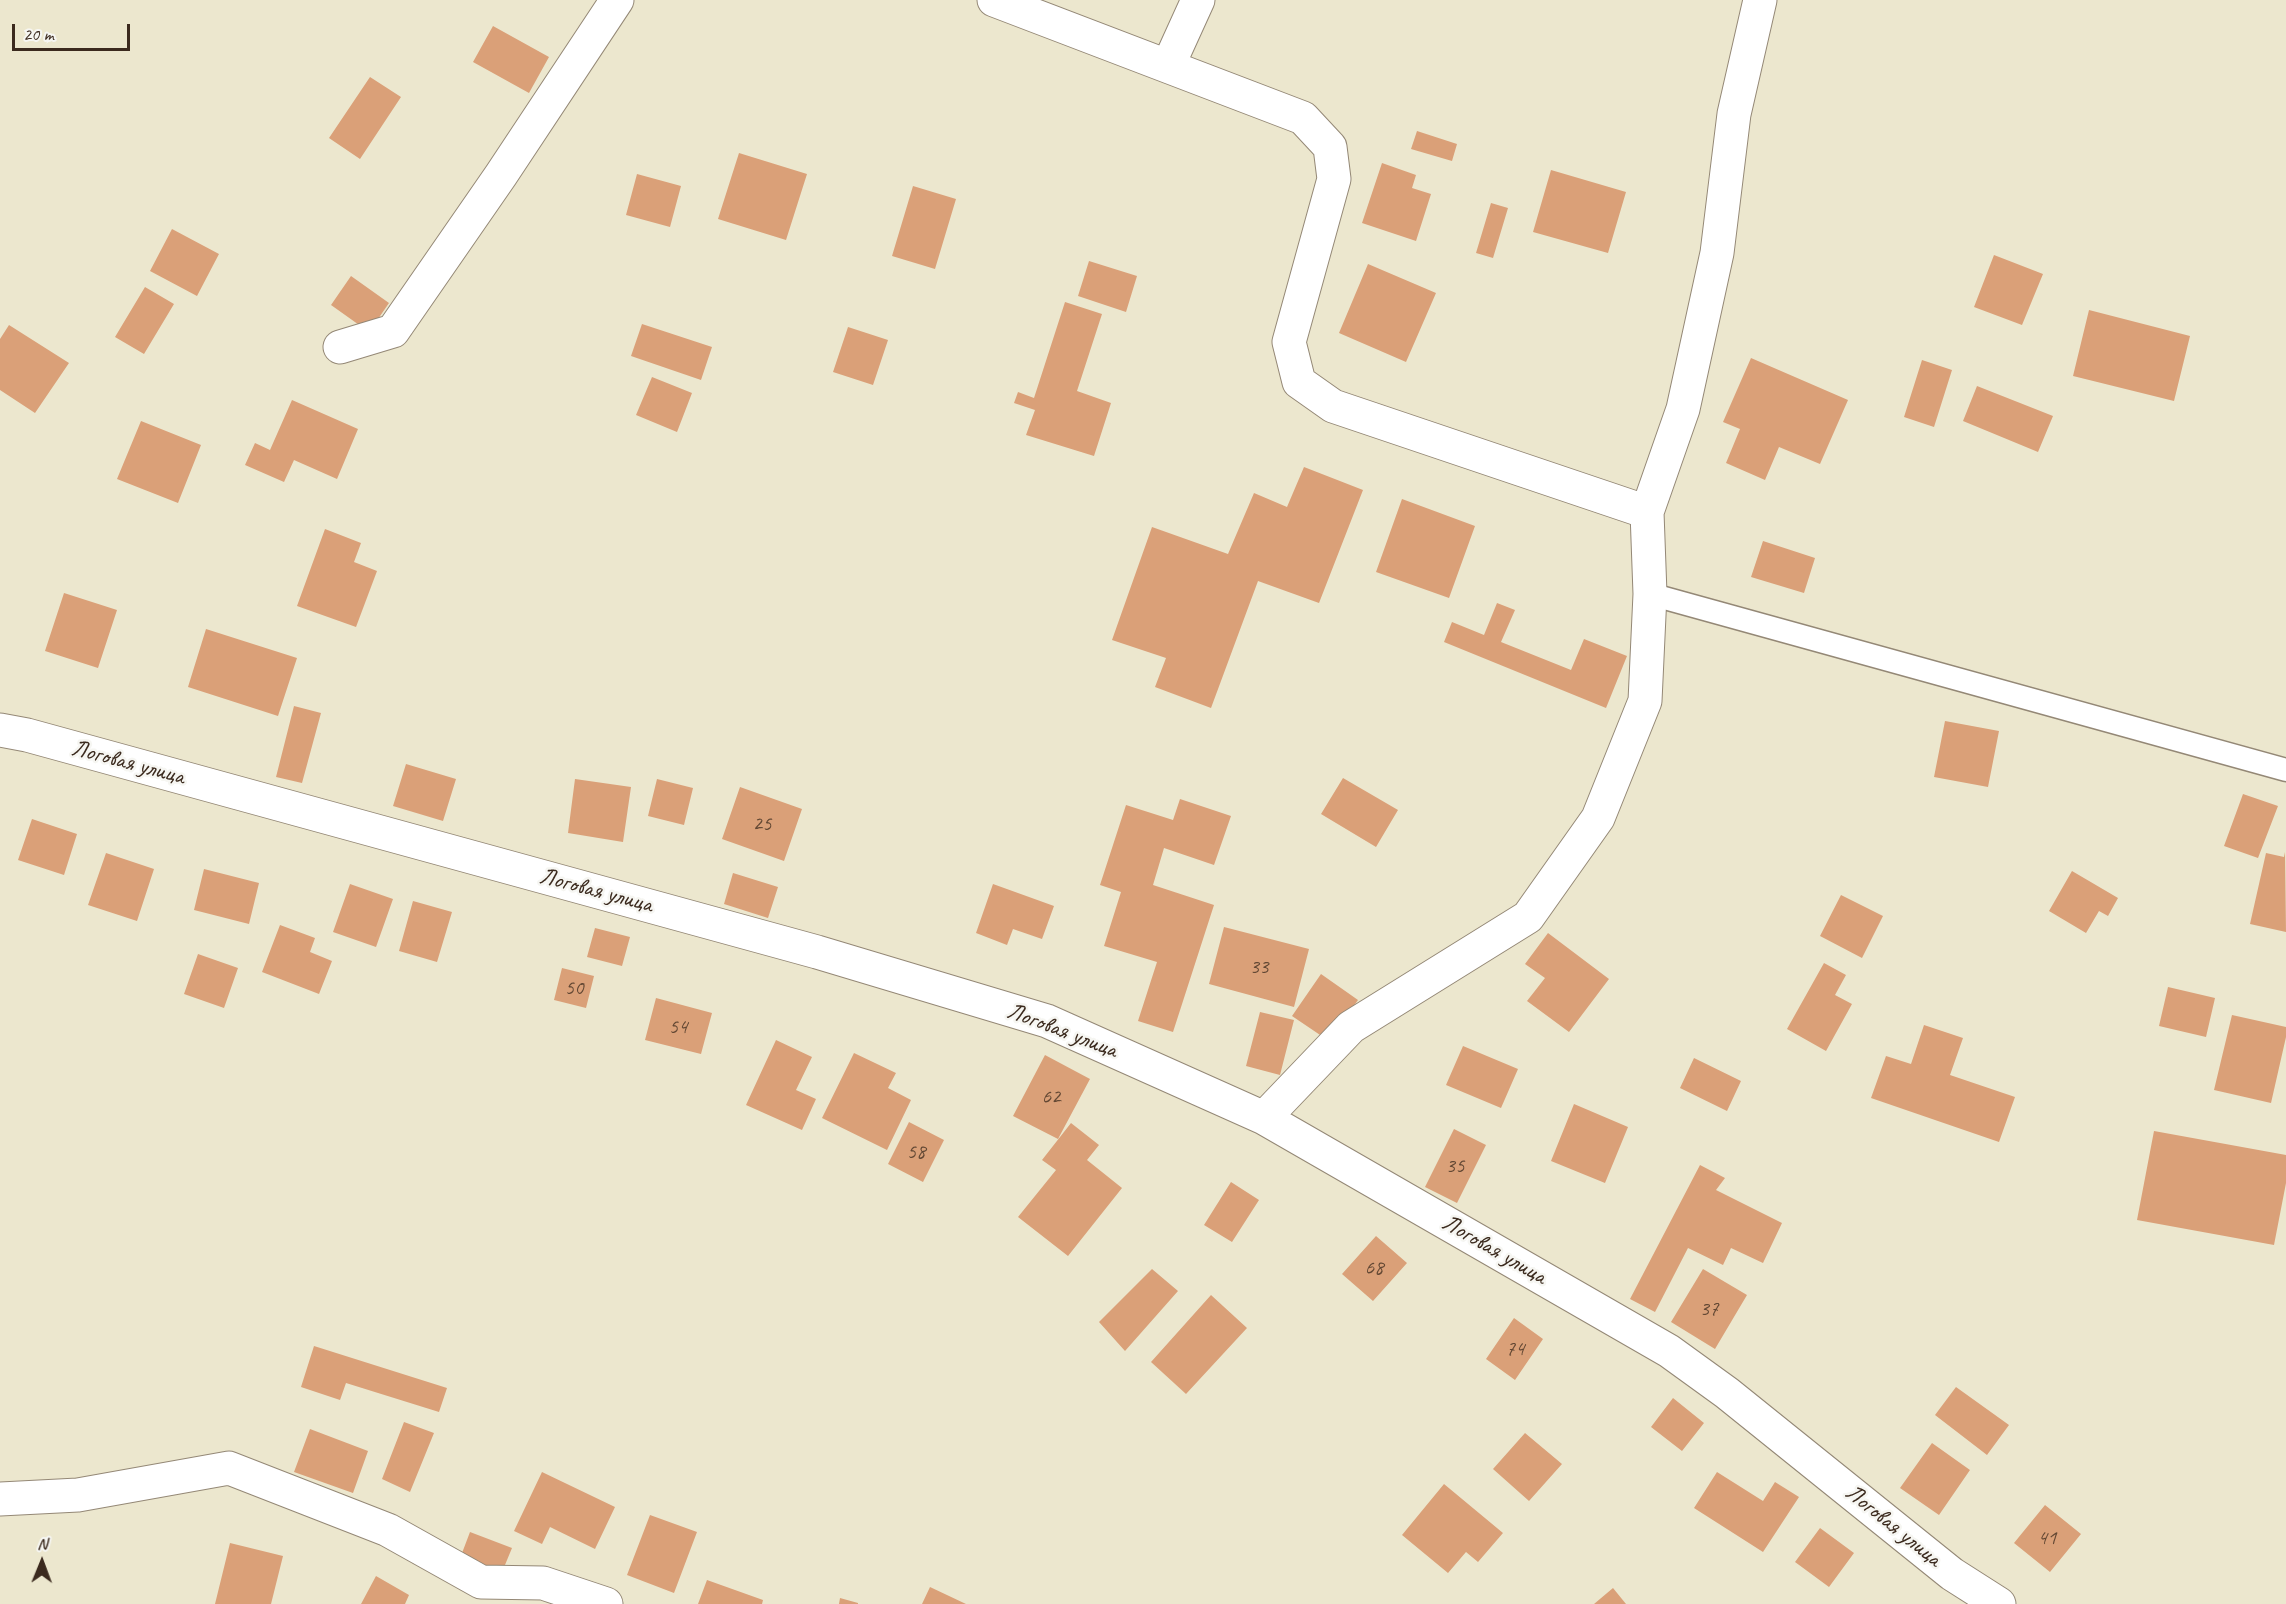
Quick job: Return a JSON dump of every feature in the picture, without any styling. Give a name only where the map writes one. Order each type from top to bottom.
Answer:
[{"type":"street","points":[[340,347],[393,331],[501,175],[617,0]]},
{"type":"street","points":[[994,0],[1303,118],[1330,147],[1334,179],[1289,342],[1299,382],[1333,406],[1647,512]]},
{"type":"street","points":[[1168,66],[1198,0]]},
{"type":"street","points":[[1264,1118],[1351,1027],[1528,917],[1598,818],[1645,701],[1650,594],[1647,512],[1683,409],[1717,253],[1734,114],[1760,0]]},
{"type":"street","name":"Логовая улица","points":[[0,730],[27,735],[817,952],[1047,1020],[1264,1118],[1669,1351],[1727,1393],[1952,1574],[1999,1604]]},
{"type":"street","points":[[0,1498],[78,1495],[229,1468],[388,1530],[481,1582],[543,1583],[606,1604]]},
{"type":"lane","points":[[1650,594],[2286,770]]},
{"type":"building","points":[[493,26],[549,57],[529,93],[473,62]]},
{"type":"building","points":[[370,77],[401,97],[360,159],[329,138]]},
{"type":"building","points":[[1417,131],[1457,144],[1452,161],[1411,149]]},
{"type":"building","points":[[739,153],[807,174],[786,240],[718,219]]},
{"type":"building","points":[[1382,163],[1416,175],[1412,188],[1431,194],[1416,241],[1362,223]]},
{"type":"building","points":[[1551,170],[1626,192],[1608,253],[1533,232]]},
{"type":"building","points":[[637,174],[681,186],[670,227],[626,215]]},
{"type":"building","points":[[913,186],[956,199],[935,269],[892,256]]},
{"type":"building","points":[[1491,203],[1508,208],[1493,258],[1476,253]]},
{"type":"building","points":[[172,229],[219,254],[197,296],[150,271]]},
{"type":"building","points":[[1994,255],[2043,274],[2022,325],[1974,307]]},
{"type":"building","points":[[1089,261],[1137,276],[1126,312],[1078,296]]},
{"type":"building","points":[[1368,264],[1436,293],[1406,362],[1339,333]]},
{"type":"building","points":[[351,276],[389,303],[369,332],[331,305]]},
{"type":"building","points":[[145,287],[174,304],[144,354],[115,337]]},
{"type":"building","points":[[1065,302],[1102,314],[1077,391],[1111,403],[1094,456],[1026,435],[1035,410],[1014,403],[1018,392],[1034,398]]},
{"type":"building","points":[[2089,310],[2190,336],[2174,401],[2073,376]]},
{"type":"building","points":[[642,324],[712,347],[701,380],[631,356]]},
{"type":"building","points":[[9,325],[69,363],[35,413],[0,390],[0,339]]},
{"type":"building","points":[[848,327],[888,340],[873,385],[833,372]]},
{"type":"building","points":[[1751,358],[1848,400],[1820,464],[1779,447],[1765,480],[1726,463],[1740,429],[1723,422]]},
{"type":"building","points":[[1922,360],[1952,370],[1934,427],[1904,417]]},
{"type":"building","points":[[652,377],[692,393],[677,432],[636,415]]},
{"type":"building","points":[[1977,386],[2053,416],[2038,452],[1963,421]]},
{"type":"building","points":[[292,400],[358,429],[337,479],[294,460],[284,482],[245,465],[255,443],[270,450]]},
{"type":"building","points":[[141,421],[201,445],[178,503],[117,479]]},
{"type":"building","points":[[1304,467],[1363,490],[1319,603],[1258,581],[1211,708],[1155,687],[1166,658],[1112,640],[1152,527],[1228,554],[1254,493],[1287,507]]},
{"type":"building","points":[[1402,499],[1475,526],[1449,598],[1376,572]]},
{"type":"building","points":[[325,529],[361,543],[354,562],[377,571],[356,627],[297,606]]},
{"type":"building","points":[[1763,541],[1815,558],[1804,593],[1751,577]]},
{"type":"building","points":[[64,593],[117,610],[98,668],[45,651]]},
{"type":"building","points":[[1497,603],[1515,610],[1501,642],[1571,670],[1584,639],[1627,656],[1606,708],[1444,642],[1452,622],[1484,635]]},
{"type":"building","points":[[206,629],[297,658],[278,716],[188,687]]},
{"type":"building","points":[[294,706],[321,713],[302,783],[276,777]]},
{"type":"building","points":[[1945,721],[1999,731],[1988,787],[1934,777]]},
{"type":"building","points":[[406,764],[456,779],[443,821],[393,806]]},
{"type":"building","points":[[1343,778],[1398,810],[1376,847],[1321,814]]},
{"type":"building","points":[[575,779],[631,787],[623,842],[568,833]]},
{"type":"building","points":[[657,779],[693,788],[684,825],[648,816]]},
{"type":"building","points":[[740,787],[802,809],[784,861],[722,839]]},
{"type":"building","points":[[2243,794],[2278,806],[2258,858],[2224,846]]},
{"type":"building","points":[[1180,799],[1231,816],[1214,865],[1164,848],[1153,885],[1214,905],[1173,1032],[1138,1021],[1157,962],[1104,946],[1121,892],[1100,885],[1126,805],[1173,820]]},
{"type":"building","points":[[32,819],[77,834],[64,875],[18,860]]},
{"type":"building","points":[[2285,852],[2286,932],[2250,924],[2266,853],[2284,857]]},
{"type":"building","points":[[106,853],[154,869],[137,921],[88,905]]},
{"type":"building","points":[[204,869],[259,883],[249,924],[194,910]]},
{"type":"building","points":[[2072,871],[2118,898],[2108,916],[2099,911],[2086,933],[2049,911]]},
{"type":"building","points":[[733,873],[778,887],[768,918],[724,904]]},
{"type":"building","points":[[350,884],[393,899],[376,947],[333,932]]},
{"type":"building","points":[[993,884],[1054,906],[1042,939],[1013,929],[1007,945],[976,933]]},
{"type":"building","points":[[1841,895],[1883,916],[1862,958],[1820,936]]},
{"type":"building","points":[[413,901],[452,912],[437,962],[399,951]]},
{"type":"building","points":[[280,925],[315,938],[310,952],[332,961],[319,994],[262,972]]},
{"type":"building","points":[[1224,927],[1309,949],[1294,1007],[1209,984]]},
{"type":"building","points":[[595,928],[630,937],[622,966],[587,957]]},
{"type":"building","points":[[1548,933],[1609,979],[1569,1032],[1527,1001],[1545,978],[1525,964]]},
{"type":"building","points":[[198,954],[238,968],[224,1008],[184,994]]},
{"type":"building","points":[[1824,963],[1846,975],[1835,995],[1852,1004],[1826,1051],[1787,1029]]},
{"type":"building","points":[[562,968],[594,976],[586,1008],[554,1000]]},
{"type":"building","points":[[1321,974],[1358,1000],[1329,1041],[1292,1016]]},
{"type":"building","points":[[2168,987],[2215,998],[2206,1037],[2159,1026]]},
{"type":"building","points":[[656,998],[712,1013],[701,1054],[645,1040]]},
{"type":"building","points":[[1260,1012],[1294,1020],[1280,1075],[1246,1066]]},
{"type":"building","points":[[2232,1015],[2286,1027],[2286,1037],[2271,1103],[2214,1090]]},
{"type":"building","points":[[1924,1025],[1963,1038],[1950,1075],[2015,1097],[1999,1142],[1871,1098],[1886,1056],[1911,1064]]},
{"type":"building","points":[[776,1040],[812,1057],[796,1090],[816,1099],[802,1130],[746,1105]]},
{"type":"building","points":[[1463,1046],[1518,1069],[1501,1108],[1446,1085]]},
{"type":"building","points":[[854,1053],[896,1073],[888,1088],[911,1100],[887,1150],[822,1118]]},
{"type":"building","points":[[1045,1055],[1090,1079],[1058,1139],[1013,1116]]},
{"type":"building","points":[[1694,1058],[1741,1081],[1727,1111],[1680,1088]]},
{"type":"building","points":[[1574,1104],[1628,1127],[1605,1183],[1551,1161]]},
{"type":"building","points":[[909,1122],[944,1140],[923,1182],[888,1164]]},
{"type":"building","points":[[1071,1123],[1099,1145],[1087,1160],[1122,1188],[1068,1256],[1018,1217],[1056,1170],[1042,1160]]},
{"type":"building","points":[[1454,1129],[1486,1145],[1457,1203],[1425,1187]]},
{"type":"building","points":[[2154,1131],[2286,1155],[2286,1183],[2274,1245],[2137,1220]]},
{"type":"building","points":[[1700,1165],[1725,1178],[1716,1190],[1782,1223],[1763,1263],[1731,1248],[1723,1265],[1688,1248],[1655,1312],[1630,1299]]},
{"type":"building","points":[[1231,1182],[1259,1200],[1232,1242],[1204,1225]]},
{"type":"building","points":[[1376,1236],[1407,1263],[1373,1301],[1342,1274]]},
{"type":"building","points":[[1152,1269],[1178,1291],[1125,1351],[1099,1322]]},
{"type":"building","points":[[1703,1269],[1747,1295],[1715,1349],[1671,1322]]},
{"type":"building","points":[[1211,1295],[1247,1328],[1186,1394],[1151,1362]]},
{"type":"building","points":[[1514,1318],[1543,1339],[1515,1380],[1486,1359]]},
{"type":"building","points":[[314,1346],[447,1388],[439,1412],[346,1383],[340,1400],[301,1387]]},
{"type":"building","points":[[1956,1387],[2009,1425],[1987,1455],[1935,1415]]},
{"type":"building","points":[[1673,1398],[1704,1423],[1682,1451],[1651,1427]]},
{"type":"building","points":[[404,1422],[434,1433],[410,1492],[382,1479]]},
{"type":"building","points":[[310,1429],[368,1451],[353,1493],[294,1472]]},
{"type":"building","points":[[1525,1433],[1562,1464],[1529,1501],[1493,1469]]},
{"type":"building","points":[[1932,1443],[1970,1470],[1939,1515],[1900,1488]]},
{"type":"building","points":[[542,1472],[615,1507],[595,1549],[550,1527],[542,1544],[514,1531]]},
{"type":"building","points":[[1717,1472],[1763,1501],[1775,1482],[1799,1497],[1763,1552],[1694,1508]]},
{"type":"building","points":[[1444,1484],[1503,1533],[1478,1562],[1466,1552],[1448,1573],[1402,1535]]},
{"type":"building","points":[[2045,1505],[2081,1534],[2050,1572],[2014,1543]]},
{"type":"building","points":[[650,1515],[697,1532],[674,1593],[627,1575]]},
{"type":"building","points":[[1820,1528],[1854,1553],[1829,1587],[1795,1562]]},
{"type":"building","points":[[470,1532],[512,1548],[500,1577],[459,1561]]},
{"type":"building","points":[[230,1543],[283,1556],[271,1604],[215,1604]]},
{"type":"building","points":[[376,1576],[409,1595],[405,1604],[361,1604]]},
{"type":"building","points":[[707,1580],[763,1600],[762,1604],[698,1604]]},
{"type":"building","points":[[930,1587],[966,1604],[922,1604]]},
{"type":"building","points":[[1613,1588],[1626,1604],[1594,1604]]},
{"type":"building","points":[[840,1598],[858,1603],[858,1604],[839,1604]]}]
